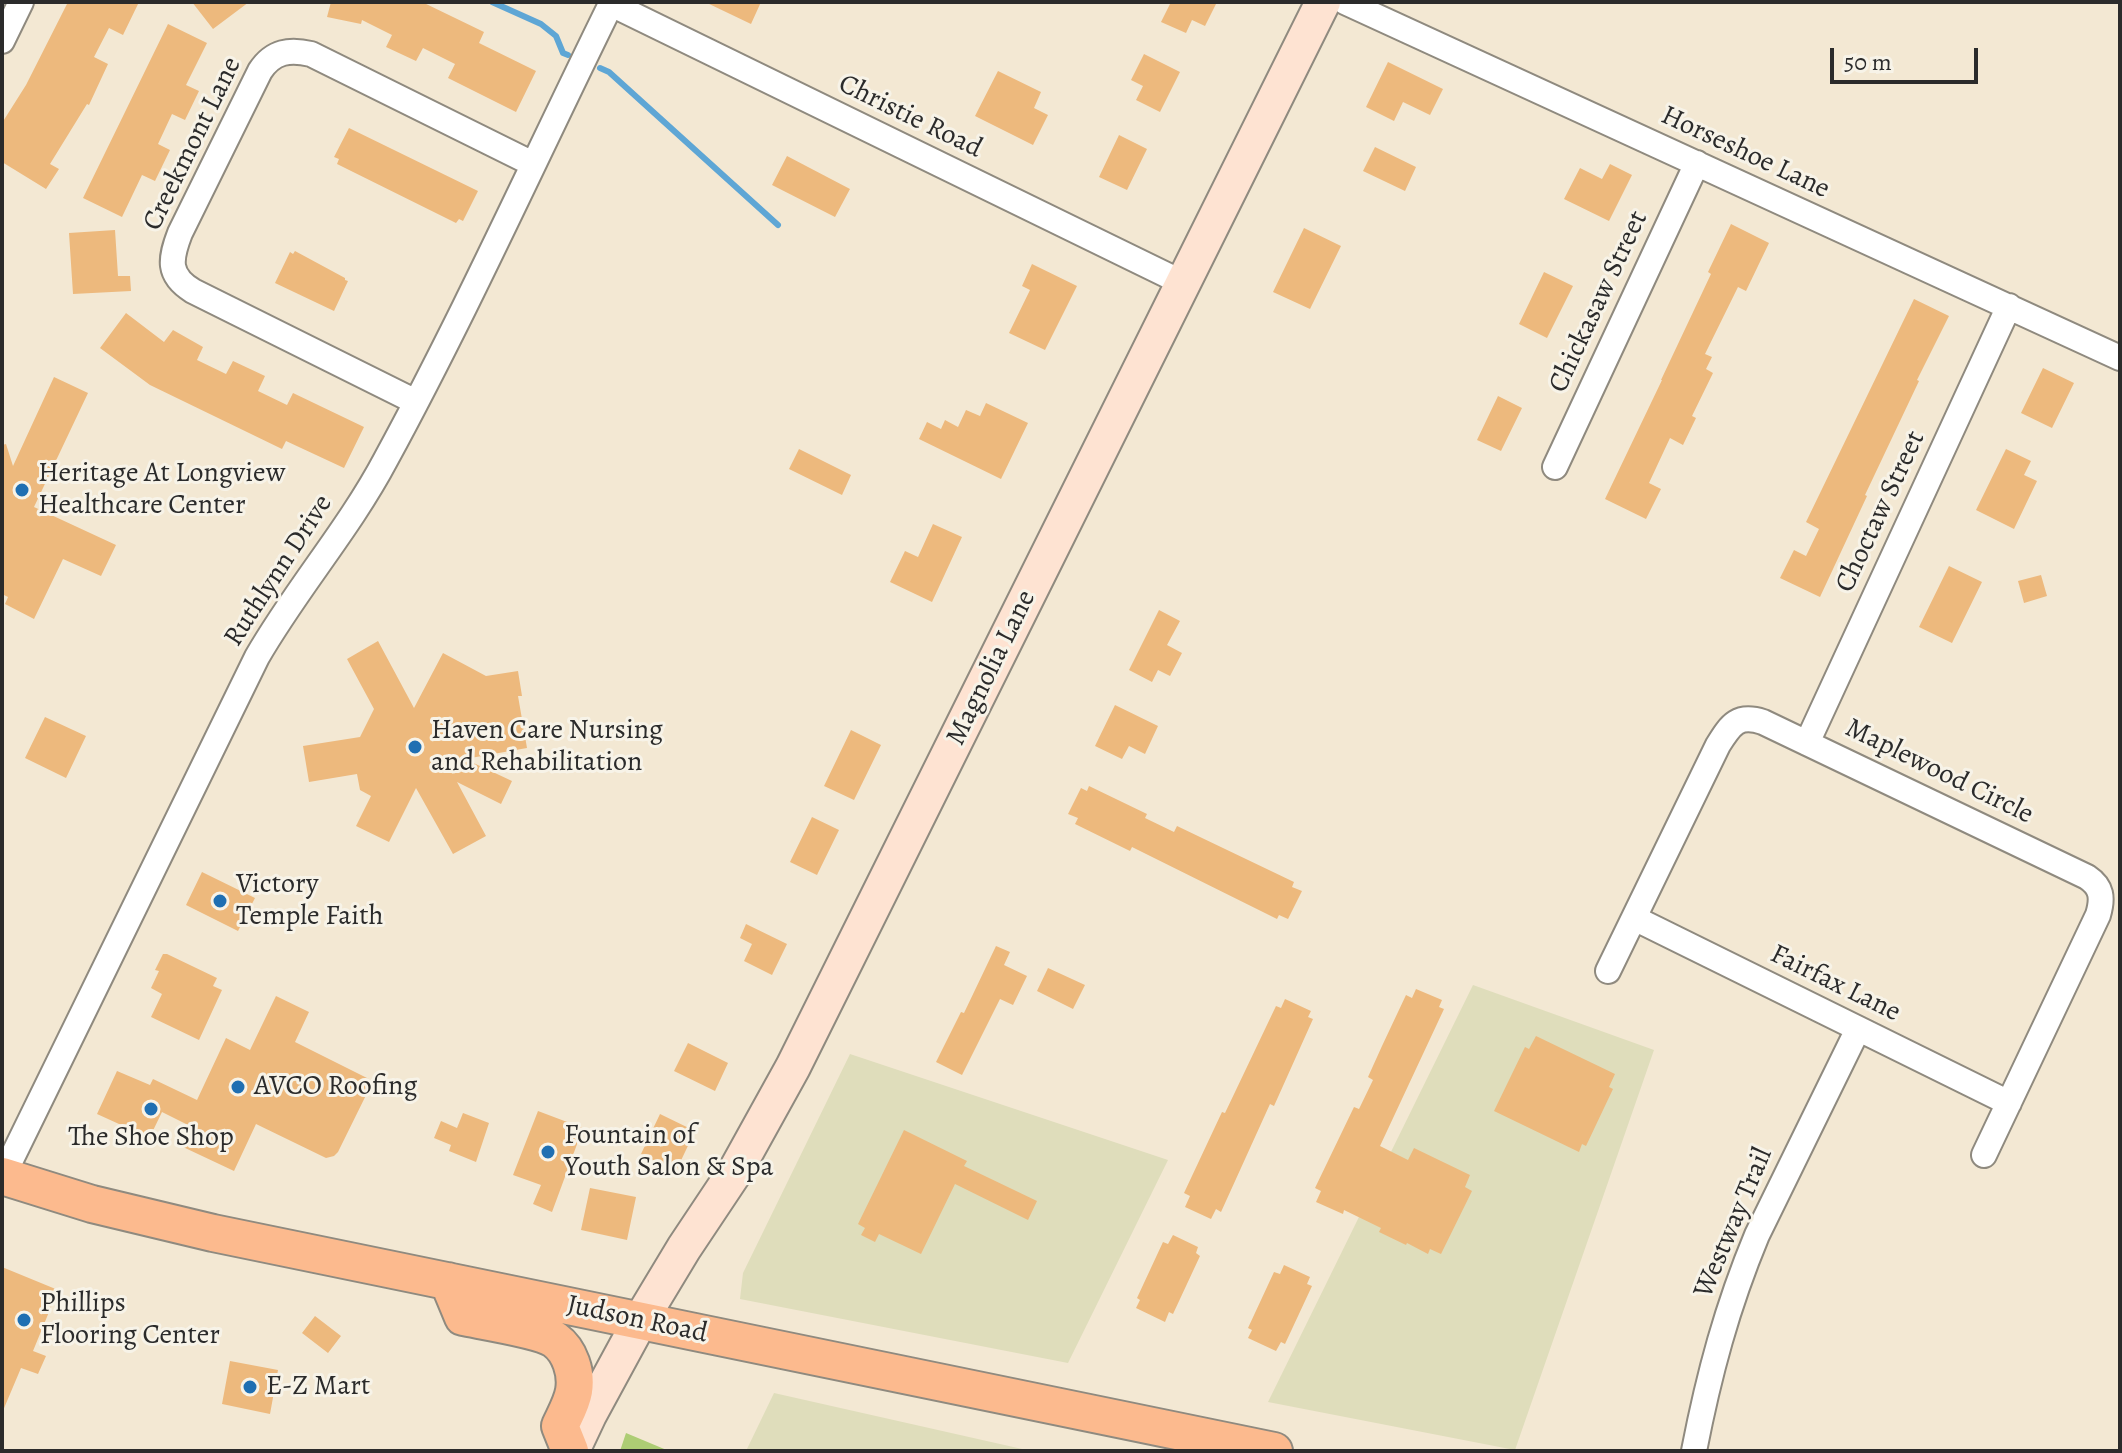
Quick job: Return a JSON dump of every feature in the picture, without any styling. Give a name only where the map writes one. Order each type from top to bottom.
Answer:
[{"type":"main road","name":"Magnolia Lane","points":[[571,1451],[640,1321],[736,1170],[781,1090],[1323,2]]},
{"type":"main road","name":"Judson Road","points":[[2,1176],[92,1204],[166,1222],[1274,1451]]},
{"type":"main road","points":[[448,1281],[463,1317],[540,1334],[555,1340],[568,1356],[575,1376],[574,1394],[560,1426],[571,1451]]},
{"type":"street","points":[[2,41],[21,2]]},
{"type":"street","name":"Horseshoe Lane","points":[[1345,2],[2120,358]]},
{"type":"street","name":"Christie Road","points":[[611,3],[1183,283]]},
{"type":"street","name":"Ruthlynn Drive","points":[[2,1176],[257,657],[371,485],[416,402],[611,3]]},
{"type":"street","name":"Creekmont Lane","points":[[416,402],[193,291],[179,280],[173,265],[174,249],[232,127],[266,62],[283,52],[302,52],[321,58],[533,164]]},
{"type":"street","name":"Chickasaw Street","points":[[1555,467],[1697,163]]},
{"type":"street","name":"Choctaw Street","points":[[1807,743],[2009,306]]},
{"type":"street","name":"Maplewood Circle","points":[[1608,971],[1718,745],[1734,724],[1742,719],[1763,722],[2095,882],[2101,893],[2098,915],[1984,1155]]},
{"type":"street","name":"Fairfax Lane","points":[[1634,918],[2009,1103]]},
{"type":"street","name":"Westway Trail","points":[[1694,1451],[1718,1341],[1743,1268],[1858,1029]]},
{"type":"shaded area","points":[[1473,985],[1654,1050],[1515,1450],[1268,1402]]},
{"type":"shaded area","points":[[850,1054],[1168,1160],[1068,1363],[740,1299],[743,1273]]},
{"type":"shaded area","points":[[774,1393],[1031,1451],[746,1451]]},
{"type":"green space","points":[[626,1433],[669,1451],[620,1451]]},
{"type":"building","points":[[68,2],[139,2],[123,35],[109,28],[94,57],[108,64],[89,105],[50,164],[59,169],[46,189],[2,162],[2,123],[26,85]]},
{"type":"building","points":[[192,2],[249,2],[213,29]]},
{"type":"building","points":[[331,2],[422,2],[484,32],[479,43],[536,71],[516,112],[448,78],[455,64],[423,48],[416,61],[386,47],[392,35],[362,20],[361,24],[327,17]]},
{"type":"building","points":[[705,2],[761,2],[751,24]]},
{"type":"building","points":[[1171,2],[1217,2],[1205,26],[1192,20],[1186,33],[1161,22]]},
{"type":"building","points":[[168,24],[207,43],[186,85],[199,91],[185,120],[172,114],[158,144],[170,150],[155,181],[142,175],[122,217],[83,198]]},
{"type":"building","points":[[1144,54],[1180,72],[1160,112],[1136,100],[1143,86],[1131,80]]},
{"type":"building","points":[[1388,62],[1443,89],[1430,115],[1403,102],[1394,121],[1366,107]]},
{"type":"building","points":[[998,71],[1041,92],[1034,108],[1048,115],[1033,145],[975,116]]},
{"type":"building","points":[[349,128],[478,191],[463,221],[459,219],[456,223],[337,164],[339,159],[334,157]]},
{"type":"building","points":[[1119,135],[1147,149],[1127,190],[1099,177]]},
{"type":"building","points":[[1375,147],[1416,167],[1405,191],[1363,171]]},
{"type":"building","points":[[787,156],[850,189],[835,217],[772,185]]},
{"type":"building","points":[[1610,164],[1632,175],[1609,221],[1564,199],[1580,168],[1602,179]]},
{"type":"building","points":[[1731,224],[1769,243],[1746,291],[1738,287],[1705,354],[1712,357],[1706,369],[1713,373],[1692,416],[1696,418],[1683,445],[1670,438],[1649,483],[1661,489],[1646,519],[1605,499],[1711,274],[1708,272]]},
{"type":"building","points":[[1304,228],[1341,246],[1310,309],[1273,292]]},
{"type":"building","points":[[115,230],[118,276],[130,276],[131,291],[73,294],[69,233]]},
{"type":"building","points":[[295,251],[348,281],[334,311],[275,283],[290,252],[293,254]]},
{"type":"building","points":[[1032,264],[1077,286],[1045,350],[1009,333],[1030,290],[1022,286]]},
{"type":"building","points":[[1544,272],[1573,286],[1547,338],[1519,324]]},
{"type":"building","points":[[1914,299],[1949,316],[1820,597],[1780,578],[1794,550],[1806,556],[1819,529],[1806,522]]},
{"type":"building","points":[[126,313],[164,342],[173,330],[203,347],[197,360],[226,374],[233,361],[265,376],[258,391],[287,405],[293,393],[364,427],[344,468],[286,441],[282,449],[150,385],[100,348]]},
{"type":"building","points":[[2043,368],[2074,383],[2052,428],[2021,413]]},
{"type":"building","name":"Heritage At Longview Healthcare Center","points":[[54,377],[88,393],[34,507],[116,545],[101,576],[63,559],[34,619],[5,604],[8,597],[2,594],[2,445],[6,444],[13,466]]},
{"type":"building","points":[[1498,396],[1522,408],[1501,451],[1477,440]]},
{"type":"building","points":[[986,403],[1028,423],[1001,479],[919,439],[927,422],[941,429],[945,420],[958,427],[966,410],[980,416]]},
{"type":"building","points":[[799,449],[851,475],[842,495],[789,469]]},
{"type":"building","points":[[2006,449],[2031,461],[2024,475],[2037,481],[2014,529],[1976,510]]},
{"type":"building","points":[[933,524],[962,537],[932,602],[890,582],[905,551],[918,557]]},
{"type":"building","points":[[1949,566],[1982,582],[1952,643],[1919,627]]},
{"type":"building","points":[[2041,575],[2047,596],[2024,603],[2018,581]]},
{"type":"building","points":[[1159,610],[1180,621],[1167,645],[1182,653],[1170,676],[1158,670],[1152,682],[1129,670]]},
{"type":"building","name":"Haven Care Nursing and Rehabilitation","points":[[378,641],[414,708],[443,653],[486,676],[518,671],[522,696],[518,696],[527,748],[465,759],[512,781],[501,804],[457,782],[486,836],[453,854],[416,788],[389,842],[356,826],[371,796],[360,790],[357,774],[309,782],[303,746],[360,737],[374,709],[347,659]]},
{"type":"building","points":[[1115,705],[1158,726],[1145,754],[1129,746],[1122,759],[1095,746]]},
{"type":"building","points":[[45,717],[86,736],[66,778],[25,758]]},
{"type":"building","points":[[851,730],[881,745],[854,800],[824,786]]},
{"type":"building","points":[[1089,786],[1147,814],[1145,818],[1174,832],[1177,826],[1294,882],[1292,887],[1302,891],[1288,919],[1279,915],[1277,919],[1132,847],[1130,851],[1075,824],[1078,818],[1068,814],[1081,788],[1087,791]]},
{"type":"building","points":[[812,817],[839,830],[817,875],[790,862]]},
{"type":"building","name":"Victory Temple Faith","points":[[202,872],[255,898],[238,931],[186,905]]},
{"type":"building","points":[[746,924],[787,944],[772,975],[744,961],[752,944],[740,938]]},
{"type":"building","points":[[996,946],[1010,952],[1004,965],[1027,976],[1013,1005],[1000,999],[962,1075],[936,1062]]},
{"type":"building","points":[[163,954],[217,978],[213,986],[222,990],[199,1040],[151,1017],[162,994],[151,988]]},
{"type":"building","points":[[1048,968],[1085,985],[1073,1009],[1037,991]]},
{"type":"building","points":[[1416,989],[1442,1000],[1439,1007],[1444,1009],[1380,1146],[1408,1160],[1414,1148],[1470,1175],[1465,1187],[1472,1191],[1441,1254],[1430,1249],[1428,1254],[1406,1245],[1379,1232],[1381,1228],[1344,1210],[1343,1214],[1316,1202],[1321,1191],[1315,1188],[1354,1107],[1359,1109],[1373,1080],[1368,1077],[1406,995],[1412,998]]},
{"type":"building","points":[[276,996],[309,1012],[295,1042],[373,1081],[334,1156],[326,1158],[256,1124],[234,1171],[183,1147],[192,1127],[162,1112],[147,1143],[128,1134],[130,1129],[97,1114],[117,1071],[150,1085],[153,1079],[197,1100],[226,1038],[250,1050]]},
{"type":"building","points":[[1285,999],[1311,1011],[1308,1017],[1313,1019],[1221,1212],[1216,1209],[1211,1219],[1185,1207],[1190,1196],[1184,1193],[1276,1006],[1281,1008]]},
{"type":"building","points":[[1536,1036],[1615,1074],[1609,1087],[1613,1089],[1586,1146],[1582,1144],[1579,1152],[1494,1111],[1525,1047],[1529,1049]]},
{"type":"building","points":[[688,1043],[728,1063],[715,1091],[674,1071]]},
{"type":"building","name":"Fountain of Youth Salon & Spa","points":[[538,1111],[583,1128],[552,1212],[533,1204],[541,1185],[513,1175]]},
{"type":"building","points":[[463,1113],[489,1123],[476,1162],[449,1151],[451,1145],[434,1138],[441,1121],[457,1128]]},
{"type":"building","points":[[660,1114],[695,1131],[676,1171],[641,1154]]},
{"type":"building","points":[[904,1130],[967,1161],[964,1166],[1037,1201],[1028,1220],[955,1184],[921,1254],[879,1234],[875,1242],[861,1235],[865,1228],[858,1224]]},
{"type":"building","points":[[590,1188],[636,1197],[627,1240],[581,1230]]},
{"type":"building","points":[[1173,1235],[1198,1247],[1196,1253],[1200,1256],[1173,1314],[1169,1312],[1165,1322],[1136,1308],[1140,1300],[1137,1298],[1163,1242],[1168,1244]]},
{"type":"building","points":[[1284,1265],[1310,1277],[1307,1284],[1312,1286],[1285,1344],[1281,1342],[1276,1351],[1248,1338],[1252,1330],[1248,1328],[1274,1272],[1280,1274]]},
{"type":"building","name":"Phillips Flooring Center","points":[[2,1267],[58,1290],[33,1351],[46,1356],[38,1374],[21,1368],[2,1413]]},
{"type":"building","points":[[315,1316],[341,1336],[328,1353],[302,1333]]},
{"type":"building","name":"E-Z Mart","points":[[230,1361],[278,1370],[270,1414],[222,1404]]},
{"type":"waterway","points":[[492,2],[541,24],[556,36],[563,53],[568,55]]},
{"type":"waterway","points":[[600,68],[609,72],[778,225]]},
{"type":"place","name":"Heritage At Longview Healthcare Center","points":[[22,490]]},
{"type":"place","name":"Haven Care Nursing and Rehabilitation","points":[[415,747]]},
{"type":"place","name":"Victory Temple Faith","points":[[220,901]]},
{"type":"place","name":"AVCO Roofing","points":[[238,1087]]},
{"type":"place","name":"The Shoe Shop","points":[[151,1109]]},
{"type":"place","name":"Fountain of Youth Salon & Spa","points":[[548,1152]]},
{"type":"place","name":"Phillips Flooring Center","points":[[24,1320]]},
{"type":"place","name":"E-Z Mart","points":[[250,1387]]}]
